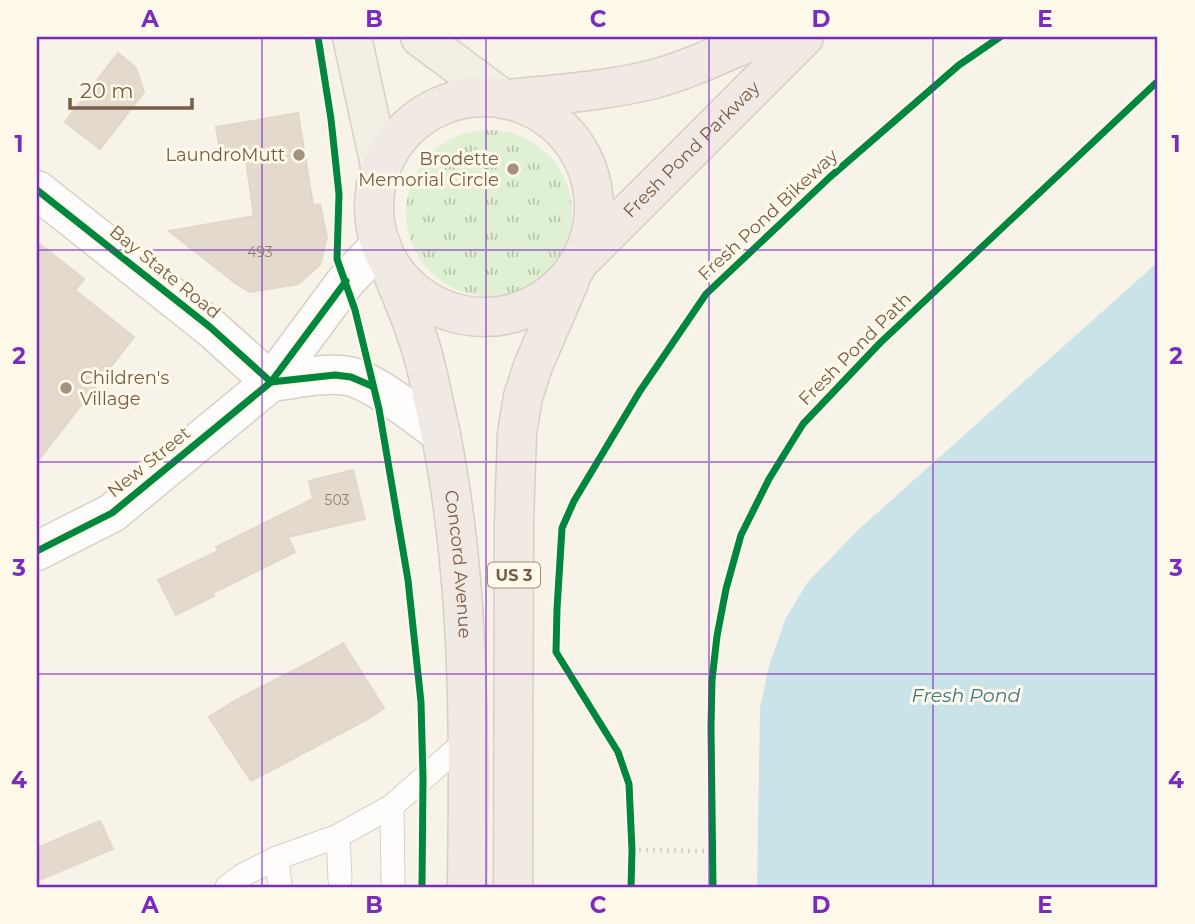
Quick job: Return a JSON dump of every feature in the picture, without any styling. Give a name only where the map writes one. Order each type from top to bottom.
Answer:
[{"type":"highway","name":"US 3","points":[[382,248],[375,219],[381,170],[400,137],[429,112],[465,99],[503,99],[638,83],[689,67],[760,37]]},
{"type":"highway","name":"Fresh Pond Parkway","points":[[576,267],[804,37]]},
{"type":"highway","points":[[382,248],[399,276],[420,296],[458,314],[473,316],[501,316],[541,302],[553,293],[576,267],[590,237],[594,211],[591,185],[583,160],[570,138],[551,120],[528,107],[503,99]]},
{"type":"highway","name":"Concord Avenue","points":[[382,248],[421,347],[441,434],[456,530],[467,677],[467,887]]},
{"type":"highway","name":"US 3","points":[[513,887],[514,522],[517,433],[524,390],[576,267]]},
{"type":"main road","points":[[352,37],[381,170]]},
{"type":"main road","points":[[420,37],[503,99]]},
{"type":"street","name":"Bay State Road","points":[[37,190],[210,327],[271,382]]},
{"type":"street","name":"New Street","points":[[37,551],[112,513],[271,382],[346,281],[382,248]]},
{"type":"street","points":[[271,382],[335,375],[351,377],[372,386],[441,434]]},
{"type":"lane","points":[[227,887],[243,875],[277,858],[338,836],[392,806],[468,738]]},
{"type":"lane","points":[[392,806],[393,887]]},
{"type":"lane","points":[[338,836],[340,880]]},
{"type":"lane","points":[[277,858],[280,887]]},
{"type":"path","points":[[631,837],[631,863]]},
{"type":"path","points":[[713,837],[713,863]]},
{"type":"path","points":[[632,850],[713,851]]},
{"type":"green space","points":[[489,130],[521,136],[548,154],[566,181],[572,213],[566,245],[548,272],[521,290],[489,296],[457,290],[430,272],[412,245],[406,213],[412,181],[430,154],[457,136]]},
{"type":"water","name":"Fresh Pond","points":[[1158,262],[1158,887],[757,887],[760,708],[769,666],[786,618],[807,583],[858,530]]},
{"type":"building","points":[[118,53],[136,68],[144,92],[100,149],[65,122]]},
{"type":"building","points":[[298,113],[313,205],[320,204],[327,238],[320,265],[298,284],[250,292],[169,231],[254,216],[245,154],[221,158],[216,127]]},
{"type":"building","name":"Children's Village","points":[[37,242],[84,279],[75,290],[134,337],[37,462]]},
{"type":"building","points":[[353,470],[365,519],[288,537],[295,552],[213,593],[214,596],[176,615],[158,580],[218,551],[216,547],[313,499],[309,481]]},
{"type":"building","points":[[343,643],[384,708],[251,781],[209,717]]},
{"type":"building","points":[[100,821],[113,849],[37,881],[37,848]]},
{"type":"cycle path","points":[[318,37],[339,194],[337,259],[355,310],[379,409],[408,580],[421,702],[422,887]]},
{"type":"cycle path","name":"Fresh Pond Bikeway","points":[[631,887],[629,784],[618,752],[556,652],[562,528],[574,501],[640,391],[706,294],[830,177],[959,65],[1000,37]]},
{"type":"cycle path","name":"Fresh Pond Path","points":[[713,887],[711,727],[717,636],[726,589],[741,535],[769,479],[803,424],[880,343],[1158,81]]},
{"type":"cycle path","points":[[37,190],[210,327],[271,382]]},
{"type":"cycle path","points":[[37,551],[112,513],[271,382],[346,281]]},
{"type":"cycle path","points":[[271,382],[335,375],[351,377],[372,386]]},
{"type":"place","name":"LaundroMutt","points":[[299,155]]},
{"type":"place","name":"Brodette Memorial Circle","points":[[513,169]]},
{"type":"place","name":"Children's Village","points":[[66,388]]}]
